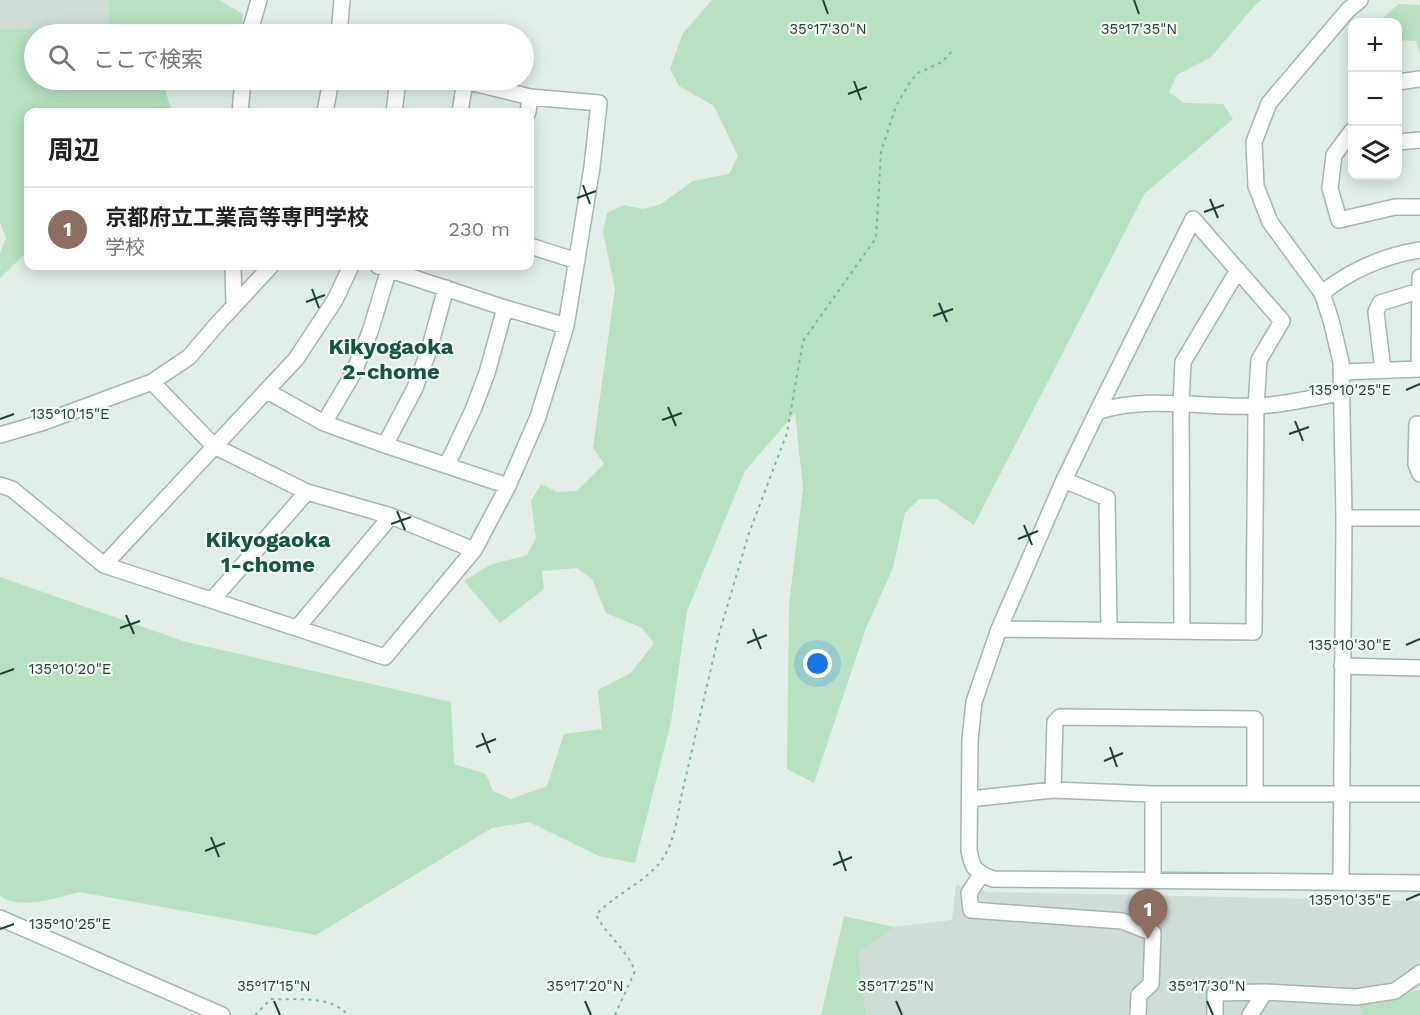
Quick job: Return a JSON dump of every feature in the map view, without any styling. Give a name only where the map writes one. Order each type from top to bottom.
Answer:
[{"type":"street","points":[[340,24],[342,0]]},
{"type":"street","points":[[1341,881],[1344,518],[1341,362],[1322,293],[1270,222],[1256,186],[1254,142],[1269,103],[1341,18],[1360,0]]},
{"type":"street","points":[[251,24],[254,1]]},
{"type":"street","points":[[1402,81],[1420,79]]},
{"type":"street","points":[[240,108],[242,90]]},
{"type":"street","points":[[326,108],[329,90]]},
{"type":"street","points":[[394,108],[397,90]]},
{"type":"street","points":[[460,108],[462,90]]},
{"type":"street","points":[[0,484],[12,489],[104,565],[385,657],[474,550],[508,486],[538,417],[566,326],[592,167],[599,103],[529,105],[489,90]]},
{"type":"street","points":[[1348,139],[1334,155],[1330,188],[1339,220],[1395,207],[1420,207]]},
{"type":"street","points":[[1402,142],[1420,140]]},
{"type":"street","points":[[999,629],[1254,632],[1258,360],[1282,321],[1194,219],[1064,480],[999,629],[974,702],[970,740],[969,850],[972,866],[981,875],[993,879],[1420,883]]},
{"type":"street","points":[[534,247],[576,261]]},
{"type":"street","points":[[1322,293],[1336,282],[1372,262],[1400,253],[1420,250]]},
{"type":"street","points":[[233,270],[234,306]]},
{"type":"street","points":[[0,435],[45,422],[152,382],[189,357],[267,270]]},
{"type":"street","points":[[104,565],[296,359],[335,300],[349,270]]},
{"type":"street","points":[[324,423],[353,374],[362,353],[370,332],[383,270]]},
{"type":"street","points":[[393,270],[566,326]]},
{"type":"street","points":[[1182,631],[1180,404],[1183,362],[1238,270]]},
{"type":"street","points":[[1341,372],[1419,369],[1420,284],[1380,303],[1376,312],[1383,370]]},
{"type":"street","points":[[385,446],[415,388],[429,350],[446,288]]},
{"type":"street","points":[[447,465],[487,374],[505,308]]},
{"type":"street","points":[[152,382],[214,446],[307,492],[391,516],[474,550]]},
{"type":"street","points":[[267,391],[324,423],[385,446],[508,486]]},
{"type":"street","points":[[1097,412],[1117,405],[1256,406],[1341,393]]},
{"type":"street","points":[[1417,424],[1416,464],[1420,474]]},
{"type":"street","points":[[1064,480],[1107,498],[1109,629]]},
{"type":"street","points":[[212,600],[307,492]]},
{"type":"street","points":[[297,628],[391,516]]},
{"type":"street","points":[[1344,518],[1420,518]]},
{"type":"street","points":[[1342,666],[1420,668]]},
{"type":"street","points":[[1053,790],[1055,723],[1060,717],[1255,719],[1255,792]]},
{"type":"street","points":[[970,799],[1053,790],[1153,794],[1255,792],[1420,794]]},
{"type":"street","points":[[1153,794],[1153,880]]},
{"type":"street","points":[[981,875],[969,893],[971,910],[1122,921],[1153,933],[1151,984],[1139,995],[1138,1015]]},
{"type":"street","points":[[0,918],[222,1015]]},
{"type":"street","points":[[1215,1015],[1215,993],[1265,992],[1356,998],[1395,992],[1420,972]]},
{"type":"street","points":[[1250,1015],[1265,992]]},
{"type":"path","points":[[615,1015],[635,971],[629,957],[605,930],[596,915],[654,870],[668,851],[676,830],[680,802],[719,634],[749,533],[787,433],[802,341],[876,238],[881,152],[896,106],[910,82],[918,74],[942,62],[952,51]]},
{"type":"path","points":[[255,1015],[271,999],[331,1004],[348,1015]]},
{"type":"shaded area","points":[[0,0],[109,0],[108,24],[24,24],[24,29],[0,29]]},
{"type":"shaded area","points":[[956,885],[988,892],[1420,901],[1420,987],[1395,1000],[1362,1005],[1362,1015],[866,1015],[858,952],[894,927],[952,920]]},
{"type":"green space","points":[[109,0],[219,0],[243,14],[242,24],[108,24]]},
{"type":"green space","points":[[712,0],[1262,0],[1256,4],[1211,57],[1177,75],[1169,92],[1184,103],[1223,104],[1233,119],[1145,193],[974,525],[937,499],[919,499],[905,513],[893,568],[866,628],[814,783],[787,769],[789,605],[803,488],[795,413],[745,471],[687,611],[671,722],[635,863],[599,856],[529,822],[492,828],[316,935],[79,892],[50,900],[28,902],[8,900],[0,896],[0,577],[186,642],[451,702],[454,764],[486,774],[493,791],[511,799],[547,786],[564,734],[602,729],[598,690],[631,673],[654,643],[642,628],[606,613],[592,579],[577,568],[542,571],[544,589],[500,623],[464,581],[490,565],[527,555],[536,538],[531,501],[541,484],[557,492],[577,491],[604,464],[593,448],[615,289],[603,232],[607,213],[624,205],[643,209],[661,204],[693,181],[729,174],[738,156],[714,106],[679,86],[670,69],[683,33]]},
{"type":"green space","points":[[1398,4],[1420,5],[1420,54],[1416,41],[1402,40],[1402,18],[1383,18]]},
{"type":"green space","points":[[0,29],[24,29],[24,90],[165,90],[171,108],[24,108],[24,255],[0,278],[0,253],[6,238],[0,222]]},
{"type":"green space","points":[[844,916],[894,927],[858,952],[866,1015],[821,1015]]},
{"type":"green space","points":[[1420,990],[1420,1015],[1362,1015],[1362,1005],[1395,1000]]},
{"type":"place","name":"京都府立工業高等専門学校","points":[[1148,939]]},
{"type":"district","name":"Kikyogaoka 2-chome","points":[[391,358]]},
{"type":"district","name":"Kikyogaoka 1-chome","points":[[268,552]]}]
